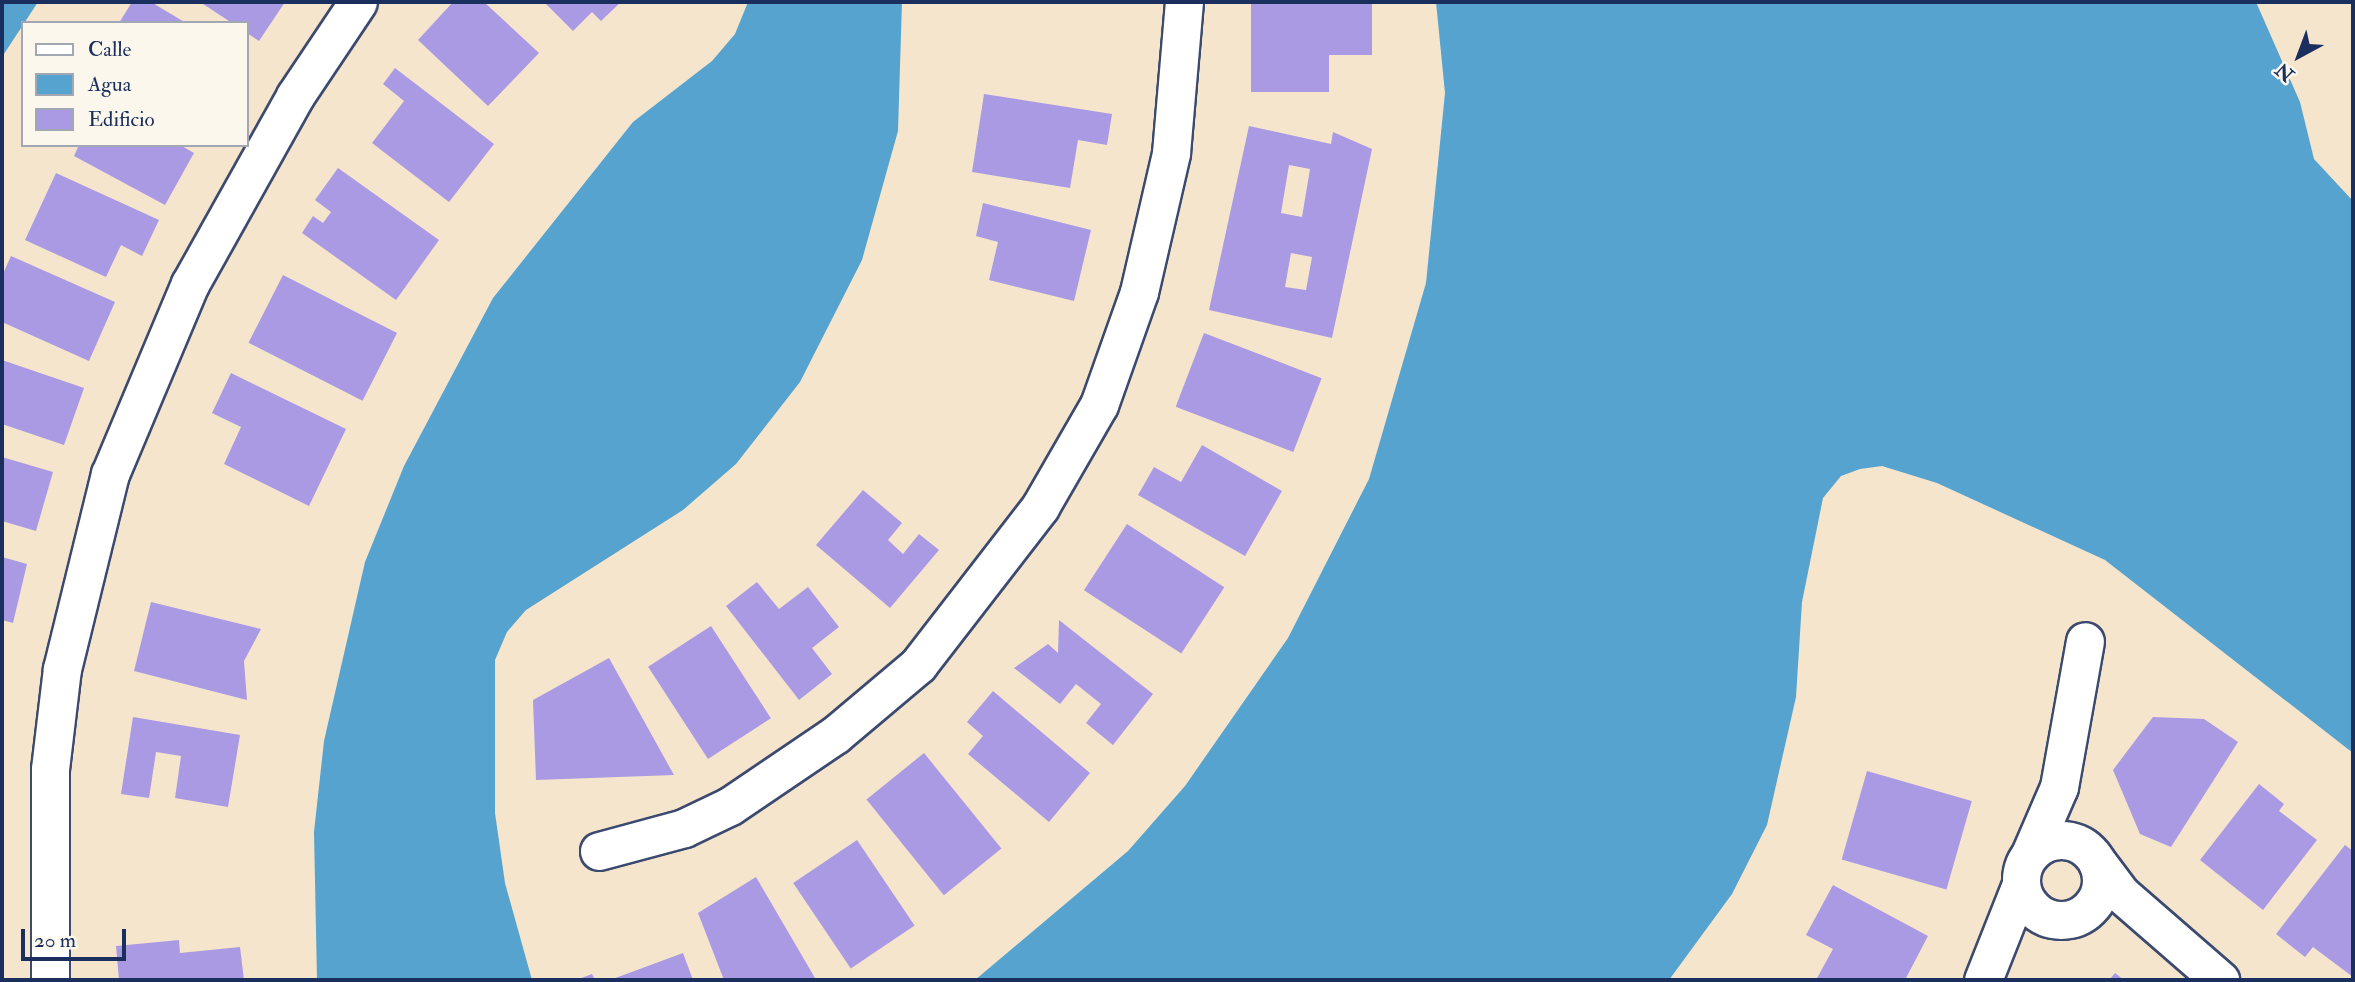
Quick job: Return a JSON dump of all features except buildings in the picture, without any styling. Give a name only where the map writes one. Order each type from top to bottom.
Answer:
[{"type":"street","points":[[50,980],[50,769],[62,669],[110,474],[190,284],[295,96],[358,2]]},
{"type":"street","points":[[599,851],[684,828],[730,806],[835,736],[918,665],[1040,508],[1099,405],[1139,292],[1171,153],[1184,2]]},
{"type":"street","points":[[1986,972],[2059,787],[2085,641]]},
{"type":"street","points":[[2059,787],[2067,823],[2093,856],[2149,919],[2220,980]]},
{"type":"street","points":[[2025,869],[2052,840],[2093,856]]},
{"type":"street","points":[[1986,972],[2096,901],[2093,856]]},
{"type":"street","points":[[2025,869],[2030,905],[2068,919],[2149,919]]},
{"type":"water","points":[[2,2],[38,2],[26,21],[21,21],[21,28],[2,57]]},
{"type":"water","points":[[748,2],[902,2],[898,131],[862,260],[800,382],[736,464],[683,510],[526,610],[507,632],[495,660],[495,813],[505,883],[532,980],[317,980],[314,832],[324,741],[365,562],[404,466],[493,298],[633,122],[712,61],[735,34]]},
{"type":"water","points":[[1436,2],[2256,2],[2300,102],[2314,159],[2353,201],[2353,753],[2105,560],[1937,483],[1882,466],[1860,469],[1841,476],[1823,498],[1802,602],[1796,697],[1767,825],[1732,894],[1669,980],[975,980],[1128,851],[1185,786],[1288,638],[1369,479],[1426,283],[1445,93]]}]
